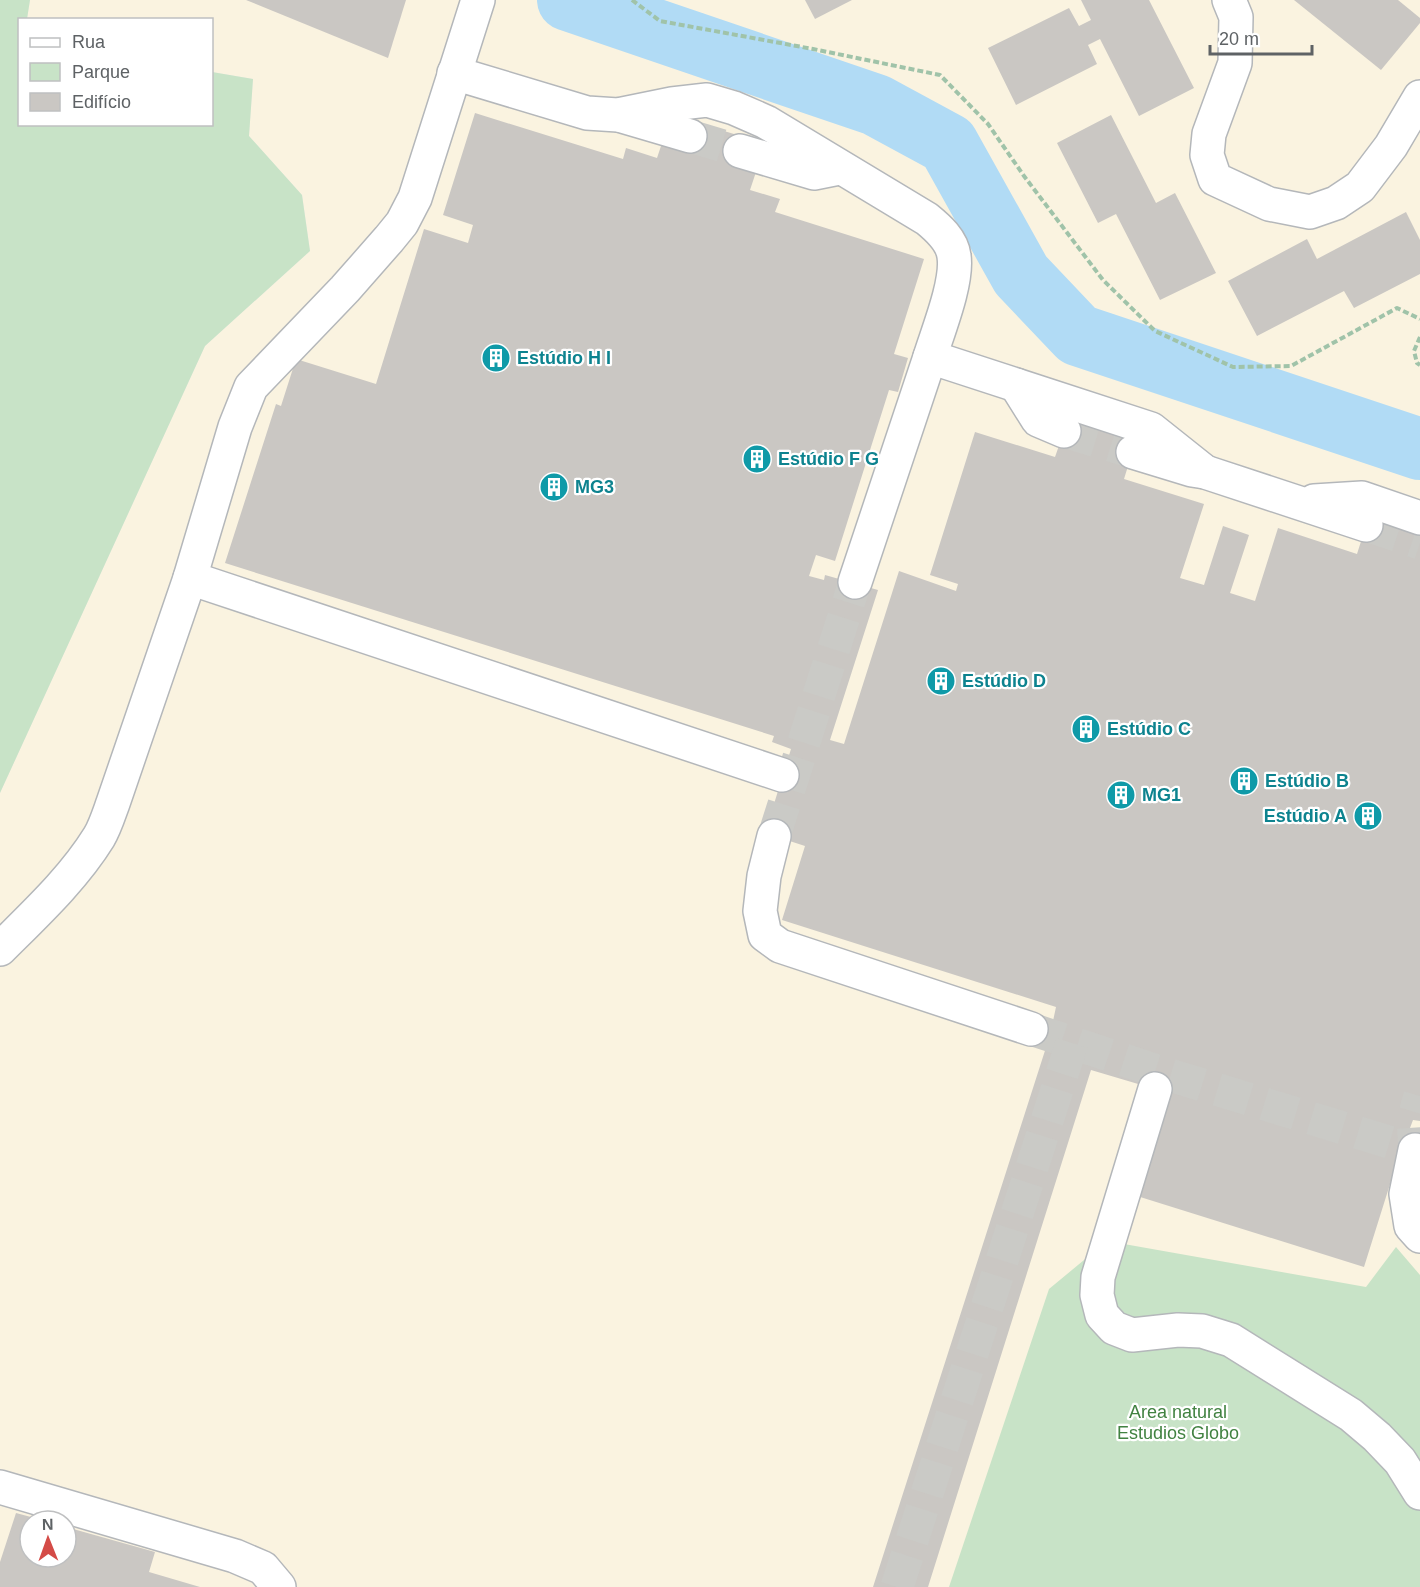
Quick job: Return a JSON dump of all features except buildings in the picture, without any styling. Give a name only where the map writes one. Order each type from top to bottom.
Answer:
[{"type":"street","points":[[1229,0],[1236,17],[1235,63],[1209,134],[1207,155],[1215,179],[1269,204],[1310,212],[1336,203],[1360,187],[1391,146],[1420,97]]},
{"type":"street","points":[[0,949],[59,888],[100,836],[114,803],[190,578],[236,427],[251,387],[280,354],[345,290],[402,223],[415,198],[476,6]]},
{"type":"street","points":[[454,73],[587,113],[618,115],[690,136]]},
{"type":"street","points":[[618,115],[672,104],[707,100],[734,108],[766,122],[927,219],[944,233],[954,255],[953,283],[855,582]]},
{"type":"street","points":[[740,151],[814,173],[842,168]]},
{"type":"street","points":[[930,357],[1151,429],[1205,472]]},
{"type":"street","points":[[1016,385],[1038,420],[1064,431]]},
{"type":"street","points":[[1133,452],[1205,472],[1366,525]]},
{"type":"street","points":[[1296,502],[1362,498],[1420,518]]},
{"type":"street","points":[[190,578],[782,775]]},
{"type":"street","points":[[774,836],[764,876],[760,911],[765,935],[780,946],[1031,1029]]},
{"type":"street","points":[[1155,1089],[1098,1277],[1096,1295],[1102,1315],[1114,1328],[1132,1335],[1178,1330],[1202,1331],[1231,1340],[1351,1415],[1400,1461],[1420,1493]]},
{"type":"street","points":[[1415,1150],[1406,1194],[1411,1226],[1420,1236]]},
{"type":"street","points":[[0,1487],[235,1556],[263,1568],[279,1587]]},
{"type":"path","points":[[632,0],[660,21],[940,75],[988,124],[1103,280],[1155,332],[1233,367],[1291,366],[1397,308],[1420,320]]},
{"type":"path","points":[[1420,337],[1414,351],[1416,363],[1420,365]]},
{"type":"shaded area","points":[[30,0],[1420,0],[1420,1587],[0,1587],[0,793],[205,346],[310,251],[302,195],[249,136],[253,79],[213,72],[213,18],[27,18]]},
{"type":"green space","points":[[0,0],[30,0],[27,18],[18,18],[18,126],[213,126],[213,72],[253,79],[249,136],[302,195],[310,251],[205,346],[0,793]]},
{"type":"green space","name":"Area natural Estudios Globo","points":[[1107,1241],[1366,1287],[1396,1247],[1420,1275],[1420,1587],[949,1587],[1049,1289]]},
{"type":"waterway","points":[[568,0],[876,105],[948,144],[1021,275],[1078,335],[1420,449]]},
{"type":"tunnel","points":[[690,136],[740,151]]},
{"type":"tunnel","points":[[1064,431],[1133,452]]},
{"type":"tunnel","points":[[1366,525],[1420,543]]},
{"type":"tunnel","points":[[774,836],[855,582]]},
{"type":"tunnel","points":[[1031,1029],[1160,1072],[1415,1150],[1413,1120],[1420,1096]]},
{"type":"tunnel","points":[[897,1587],[1072,1043]]},
{"type":"place","name":"Estúdio H I","points":[[496,358]]},
{"type":"place","name":"Estúdio F G","points":[[757,459]]},
{"type":"place","name":"MG3","points":[[554,487]]},
{"type":"place","name":"Estúdio D","points":[[941,681]]},
{"type":"place","name":"Estúdio C","points":[[1086,729]]},
{"type":"place","name":"Estúdio B","points":[[1244,781]]},
{"type":"place","name":"MG1","points":[[1121,795]]},
{"type":"place","name":"Estúdio A","points":[[1368,816]]}]
